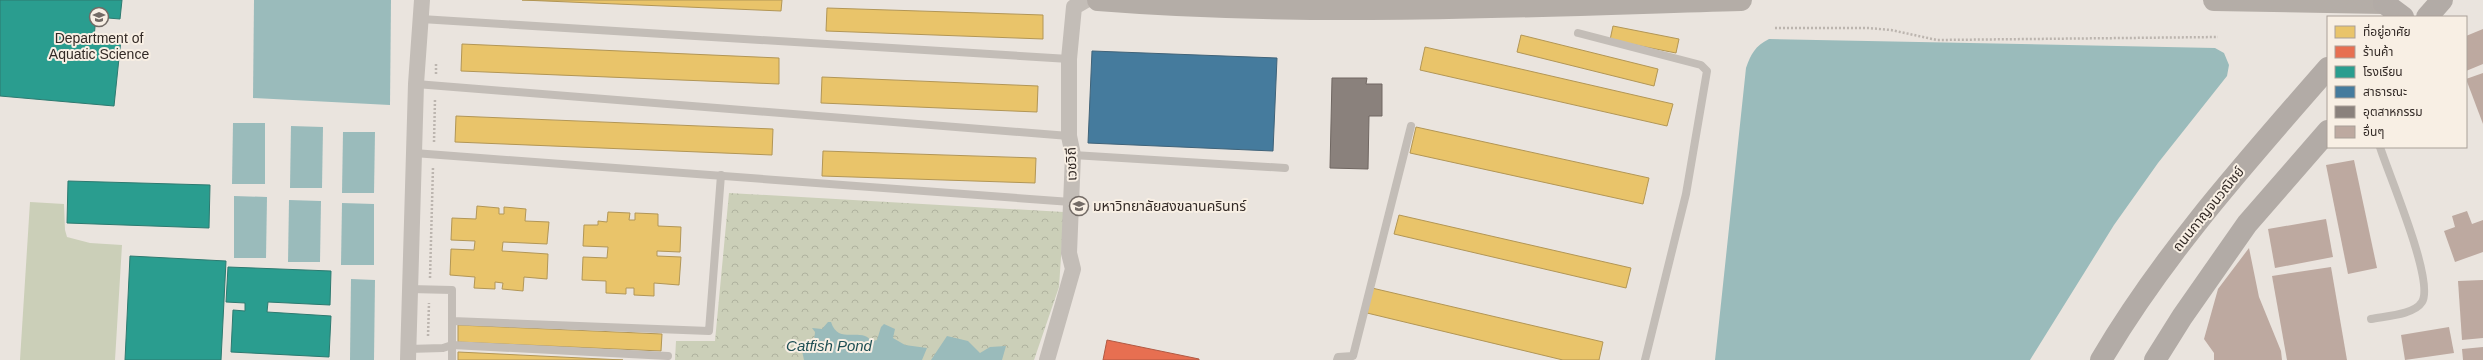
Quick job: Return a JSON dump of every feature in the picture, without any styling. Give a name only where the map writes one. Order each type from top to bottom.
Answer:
[{"type":"main road","points":[[2428,16],[2442,0]]},
{"type":"main road","points":[[2381,7],[2401,16]]},
{"type":"main road","name":"ถนนกาญจนวณิชย์","points":[[2101,360],[2162,267],[2214,199],[2327,69]]},
{"type":"main road","points":[[2155,360],[2182,317],[2247,224],[2327,132]]},
{"type":"street","points":[[408,354],[416,84],[422,0]]},
{"type":"street","name":"เวชวิถี","points":[[1047,360],[1073,269],[1069,253],[1073,155],[1069,136],[1069,59],[1074,7],[1086,0]]},
{"type":"street","points":[[1098,0],[1154,4],[1332,10],[1741,0]]},
{"type":"street","points":[[2214,0],[2381,7]]},
{"type":"lane","points":[[421,19],[1069,59]]},
{"type":"lane","points":[[1578,34],[1701,65],[1707,71],[1686,194],[1645,360]]},
{"type":"lane","points":[[416,84],[1069,136]]},
{"type":"lane","points":[[1338,358],[1353,356],[1411,126]]},
{"type":"lane","points":[[2371,319],[2411,310],[2422,302],[2424,295],[2417,254],[2380,148]]},
{"type":"lane","points":[[414,153],[1071,202]]},
{"type":"lane","points":[[1073,155],[1285,168]]},
{"type":"lane","points":[[452,321],[709,332],[721,175]]},
{"type":"lane","points":[[410,289],[452,290],[452,360]]},
{"type":"lane","points":[[408,354],[428,348],[452,345],[668,356]]},
{"type":"lane","points":[[1338,358],[1353,360]]},
{"type":"path","points":[[1775,28],[1868,28],[1891,30],[1937,40],[2218,37]]},
{"type":"path","points":[[428,348],[436,56]]},
{"type":"green space","points":[[729,193],[1064,212],[1059,287],[1034,360],[675,360],[676,341],[715,341]]},
{"type":"green space","points":[[30,202],[64,204],[65,230],[67,237],[90,243],[122,245],[115,360],[20,360]]},
{"type":"water","points":[[254,0],[391,0],[390,105],[253,98]]},
{"type":"water","points":[[1769,39],[2215,48],[2224,53],[2229,65],[2227,76],[2158,163],[2114,225],[2030,360],[1715,360],[1746,68],[1754,51]]},
{"type":"water","points":[[233,123],[265,123],[265,184],[232,184]]},
{"type":"water","points":[[291,126],[323,127],[322,188],[290,188]]},
{"type":"water","points":[[343,132],[375,132],[374,193],[342,193]]},
{"type":"water","points":[[234,196],[267,197],[266,258],[234,258]]},
{"type":"water","points":[[289,200],[321,201],[320,262],[288,262]]},
{"type":"water","points":[[342,203],[374,204],[374,265],[341,265]]},
{"type":"water","points":[[351,279],[375,280],[374,360],[350,360]]},
{"type":"water","name":"Catfish Pond","points":[[828,322],[831,322],[837,332],[841,334],[865,336],[873,341],[877,340],[881,327],[884,324],[895,329],[893,338],[905,345],[927,348],[922,360],[804,360],[801,346],[814,343],[815,332],[812,328],[822,329]]},
{"type":"water","points":[[947,336],[968,341],[980,353],[990,347],[1006,346],[1002,360],[931,360]]},
{"type":"building: ที่อยู่อาศัย","points":[[522,0],[782,0],[781,11]]},
{"type":"building: ที่อยู่อาศัย","points":[[827,8],[1043,15],[1043,39],[826,31]]},
{"type":"building: ที่อยู่อาศัย","points":[[1613,26],[1679,39],[1676,53],[1610,40]]},
{"type":"building: ที่อยู่อาศัย","points":[[1521,35],[1658,69],[1654,86],[1517,52]]},
{"type":"building: ที่อยู่อาศัย","points":[[462,44],[779,58],[779,84],[461,71]]},
{"type":"building: ที่อยู่อาศัย","points":[[1425,47],[1673,104],[1667,126],[1420,70]]},
{"type":"building: ที่อยู่อาศัย","points":[[822,77],[1038,86],[1037,112],[821,103]]},
{"type":"building: ที่อยู่อาศัย","points":[[456,116],[773,129],[772,155],[455,142]]},
{"type":"building: ที่อยู่อาศัย","points":[[1416,127],[1649,178],[1643,204],[1410,153]]},
{"type":"building: ที่อยู่อาศัย","points":[[823,151],[1036,158],[1035,183],[822,176]]},
{"type":"building: ที่อยู่อาศัย","points":[[477,206],[499,208],[499,214],[504,214],[504,207],[526,209],[525,221],[549,222],[547,244],[503,242],[502,251],[548,254],[547,279],[524,277],[523,291],[502,289],[503,283],[495,282],[495,289],[474,288],[475,277],[450,275],[451,249],[474,250],[475,241],[451,240],[452,218],[476,219]]},
{"type":"building: ที่อยู่อาศัย","points":[[608,212],[630,213],[629,220],[635,220],[635,213],[658,214],[658,226],[681,227],[680,252],[657,251],[657,256],[681,257],[679,285],[654,283],[654,296],[634,295],[634,288],[626,288],[626,294],[606,293],[606,281],[582,280],[583,257],[607,258],[608,247],[583,246],[584,225],[598,225],[598,221],[607,222]]},
{"type":"building: ที่อยู่อาศัย","points":[[1399,215],[1631,268],[1626,288],[1394,234]]},
{"type":"building: ที่อยู่อาศัย","points":[[1372,288],[1603,342],[1599,360],[1563,360],[1367,313]]},
{"type":"building: ที่อยู่อาศัย","points":[[458,325],[662,334],[661,351],[458,342]]},
{"type":"building: ที่อยู่อาศัย","points":[[458,352],[623,360],[458,360]]},
{"type":"building: ร้านค้า","points":[[1107,340],[1199,359],[1199,360],[1103,360]]},
{"type":"building: โรงเรียน","points":[[0,0],[122,0],[120,19],[96,17],[94,37],[121,39],[114,106],[0,96]]},
{"type":"building: โรงเรียน","points":[[68,181],[210,185],[209,228],[67,223]]},
{"type":"building: โรงเรียน","points":[[130,256],[226,261],[221,360],[125,360]]},
{"type":"building: โรงเรียน","points":[[228,267],[331,271],[330,305],[268,302],[267,312],[331,316],[329,357],[231,352],[233,310],[245,311],[245,303],[226,302]]},
{"type":"building: สาธารณะ","points":[[1092,51],[1277,58],[1273,151],[1088,143]]},
{"type":"building: อุตสาหกรรม","points":[[1332,78],[1367,78],[1366,84],[1382,84],[1382,116],[1369,116],[1368,169],[1330,168]]},
{"type":"building: อื่นๆ","points":[[2483,29],[2483,64],[2467,71],[2467,36]]},
{"type":"building: อื่นๆ","points":[[2483,73],[2483,124],[2467,82],[2467,79]]},
{"type":"building: อื่นๆ","points":[[2354,160],[2377,268],[2348,274],[2326,165]]},
{"type":"building: อื่นๆ","points":[[2467,211],[2472,224],[2483,220],[2483,252],[2455,262],[2444,231],[2455,227],[2452,216]]},
{"type":"building: อื่นๆ","points":[[2326,219],[2333,257],[2275,268],[2268,229]]},
{"type":"building: อื่นๆ","points":[[2249,248],[2259,297],[2281,351],[2282,360],[2214,360],[2214,353],[2204,339],[2218,289]]},
{"type":"building: อื่นๆ","points":[[2331,267],[2347,360],[2287,360],[2272,276]]},
{"type":"building: อื่นๆ","points":[[2483,280],[2483,338],[2462,340],[2458,281]]},
{"type":"building: อื่นๆ","points":[[2449,327],[2454,353],[2405,360],[2401,335]]},
{"type":"building: อื่นๆ","points":[[2483,347],[2483,360],[2463,360],[2462,349]]},
{"type":"place","name":"Department of Aquatic Science","points":[[99,17]]},
{"type":"place","name":"มหาวิทยาลัยสงขลานครินทร์","points":[[1079,206]]}]
